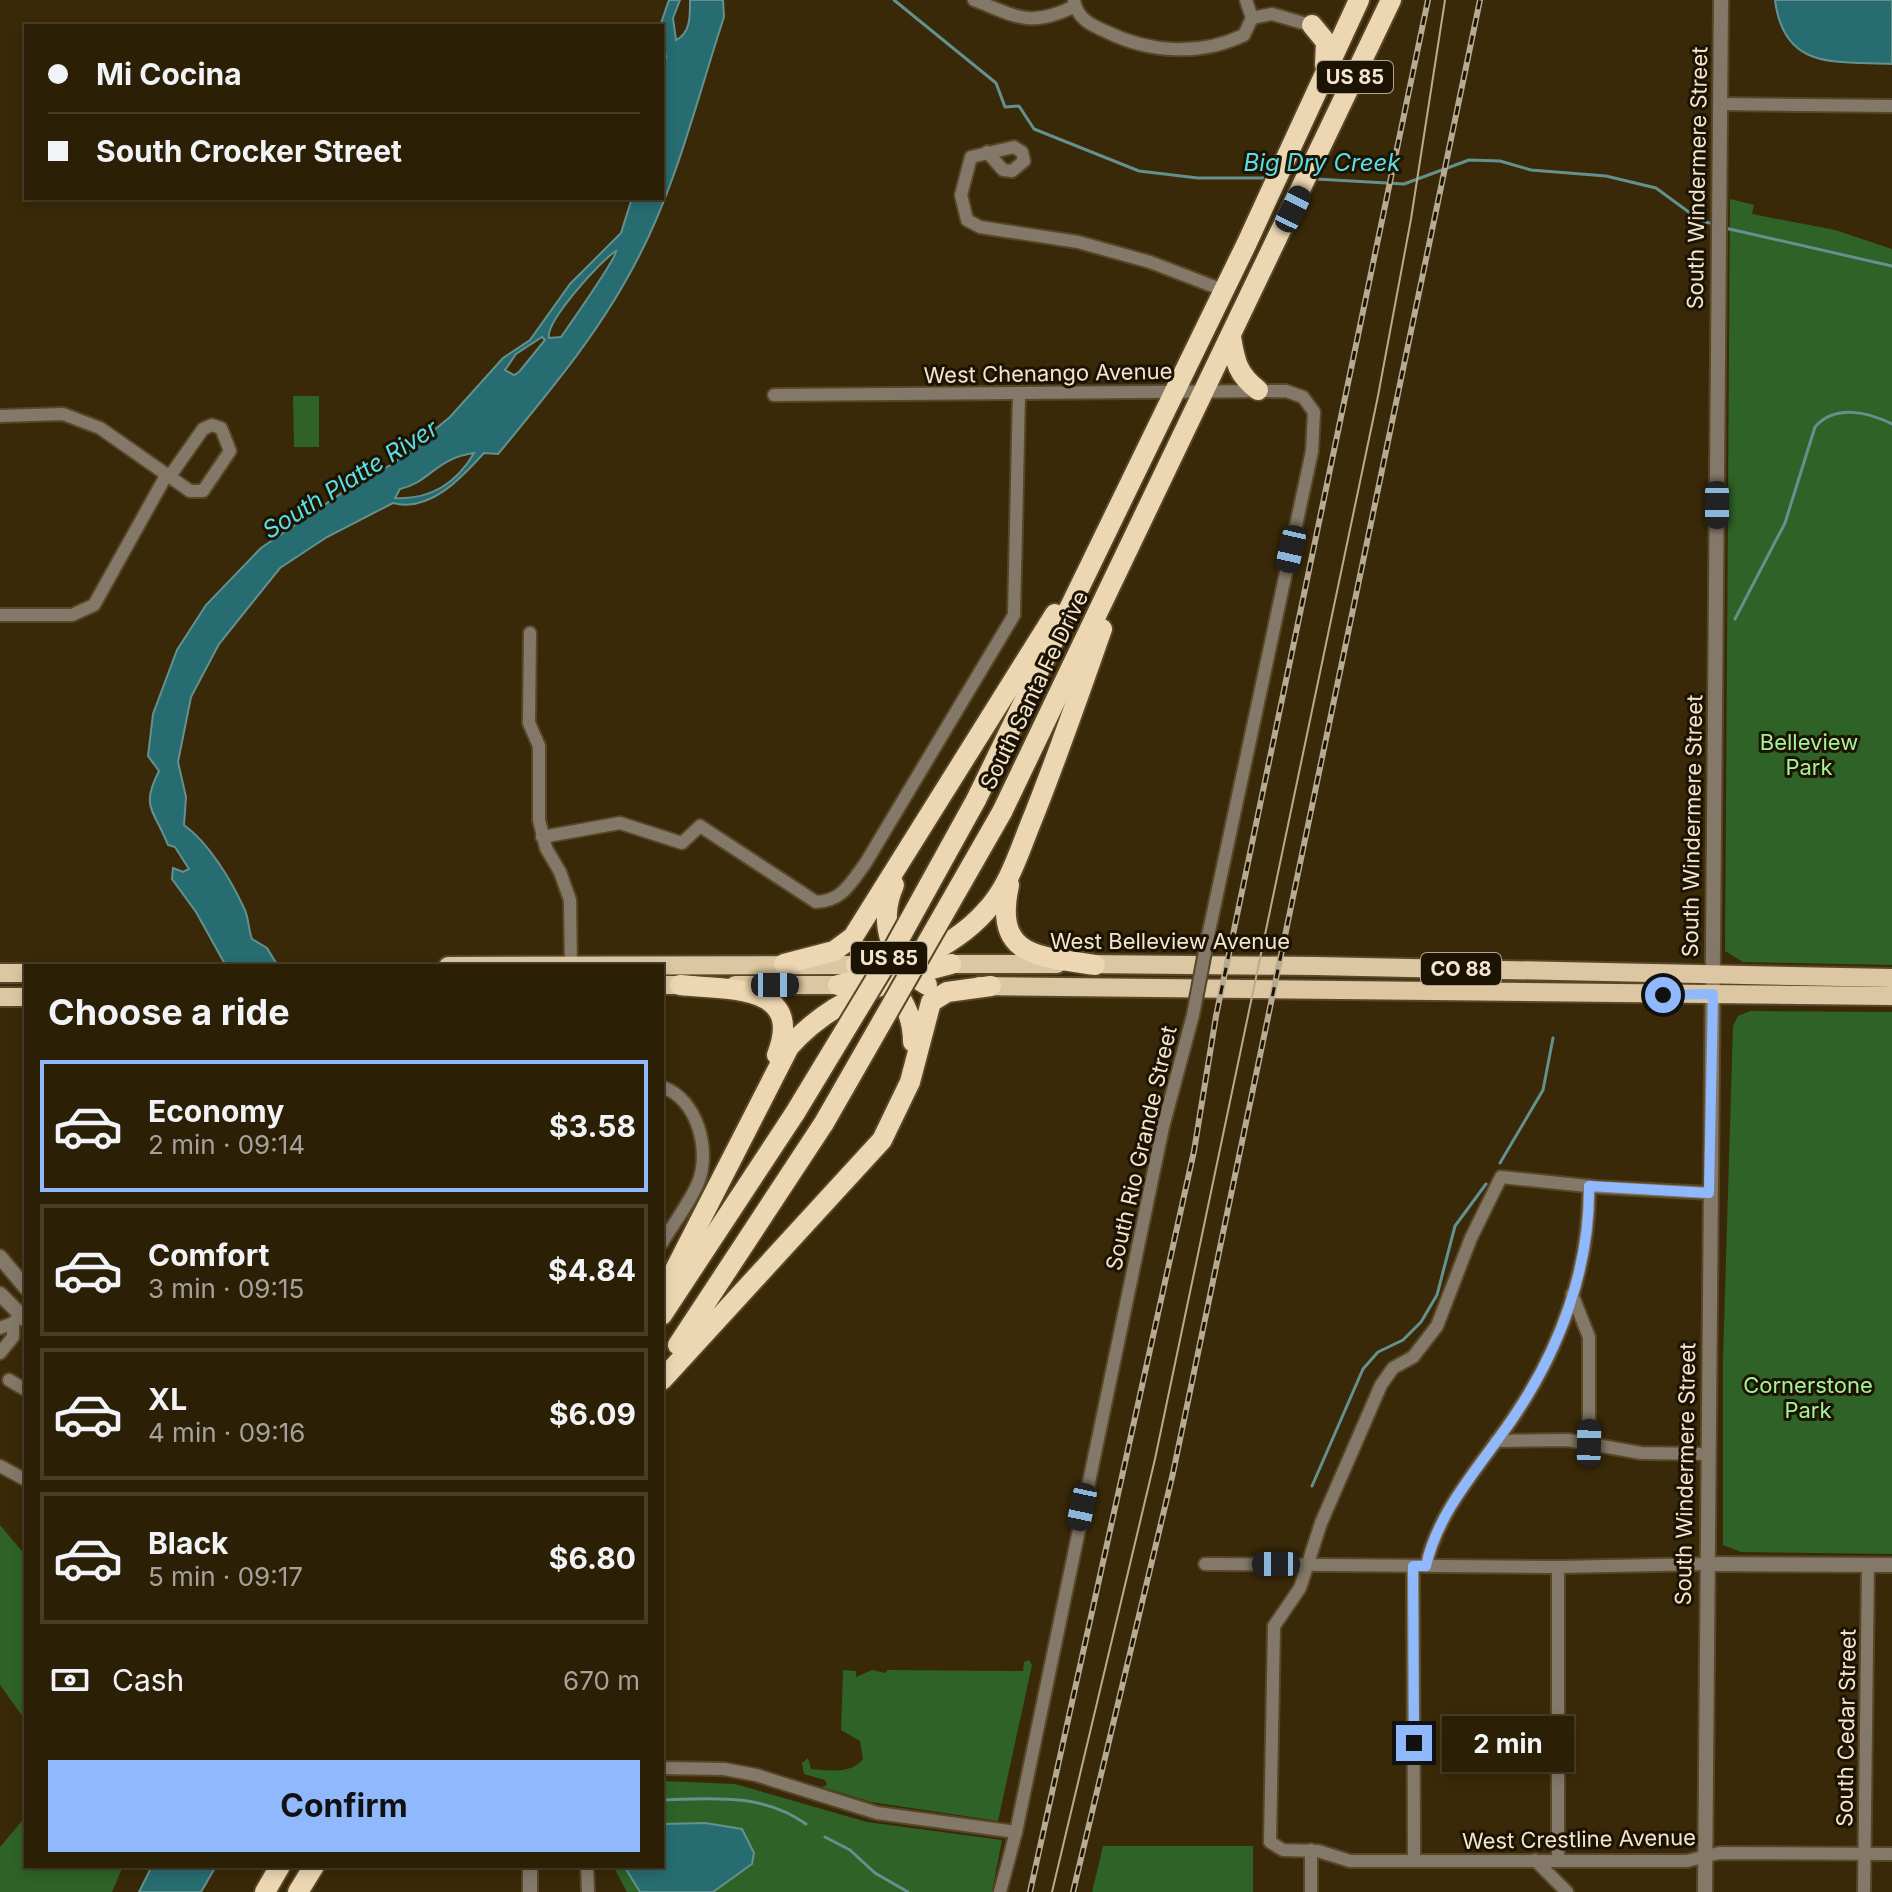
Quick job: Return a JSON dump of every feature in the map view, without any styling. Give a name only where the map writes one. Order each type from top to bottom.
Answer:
[{"type":"highway","points":[[1312,25],[1334,22],[1357,0]]},
{"type":"highway","name":"South Santa Fe Drive","points":[[664,1312],[795,1113],[887,961],[976,800],[1223,290],[1357,0]]},
{"type":"highway","name":"South Santa Fe Drive","points":[[664,1365],[824,1123],[1002,812],[1391,0]]},
{"type":"highway","points":[[1312,25],[1326,42],[1322,81]]},
{"type":"highway","points":[[1231,337],[1235,365],[1243,378],[1258,390]]},
{"type":"highway","points":[[784,964],[834,951],[848,942],[911,849],[1119,503]]},
{"type":"highway","points":[[914,975],[972,926],[996,899],[1014,865],[1140,528]]},
{"type":"highway","points":[[911,849],[888,898],[886,914],[891,944],[914,975]]},
{"type":"highway","points":[[1014,865],[1005,913],[1006,926],[1013,940],[1032,954],[1095,965]]},
{"type":"highway","points":[[838,985],[914,975],[951,964]]},
{"type":"highway","points":[[856,965],[884,980],[909,1011],[913,1045],[895,1113],[870,1156]]},
{"type":"highway","points":[[664,1291],[695,1236],[762,1094],[789,1047],[814,1021],[841,1002],[884,980]]},
{"type":"highway","points":[[671,985],[755,993],[774,1003],[782,1018],[783,1037],[762,1094]]},
{"type":"highway","points":[[664,1378],[753,1278],[870,1156],[890,1128],[905,1096],[931,1002],[947,992],[991,986]]},
{"type":"highway","points":[[298,1892],[314,1868]]},
{"type":"highway","points":[[315,1868],[316,1892]]},
{"type":"highway","points":[[265,1892],[276,1877]]},
{"type":"main road","name":"West Belleview Avenue","points":[[571,964],[856,965],[991,986],[1713,985],[1892,978]]},
{"type":"main road","name":"West Belleview Avenue","points":[[951,964],[1330,966],[1892,996]]},
{"type":"main road","points":[[0,973],[24,973]]},
{"type":"main road","name":"West Belleview Avenue","points":[[884,980],[914,975]]},
{"type":"main road","points":[[671,985],[838,985]]},
{"type":"main road","points":[[0,997],[24,997]]},
{"type":"street","points":[[974,0],[1033,20],[1046,20],[1074,3],[1085,21],[1132,44],[1150,48],[1221,46],[1244,35],[1252,18],[1246,0]]},
{"type":"street","name":"South Windermere Street","points":[[1705,1892],[1721,0]]},
{"type":"street","points":[[1252,18],[1272,14],[1312,25],[1341,39]]},
{"type":"street","points":[[1720,104],[1892,106]]},
{"type":"street","points":[[987,152],[971,157],[966,168],[961,195],[967,220],[980,227],[1078,242],[1113,251],[1223,290]]},
{"type":"street","name":"West Chenango Avenue","points":[[774,395],[1258,390],[1286,391],[1303,397],[1314,412]]},
{"type":"street","points":[[542,837],[620,823],[682,843],[700,826],[816,902],[832,901],[844,892],[865,864],[1014,615],[1019,394]]},
{"type":"street","name":"South Rio Grande Street","points":[[1000,1892],[1016,1832],[1163,1127],[1193,1015],[1312,451],[1314,412]]},
{"type":"street","points":[[0,416],[63,414],[100,428],[168,475],[190,491],[203,491],[230,451],[221,428],[212,425],[203,429],[168,475],[94,605],[72,615],[0,615]]},
{"type":"street","points":[[530,633],[529,723],[539,746],[542,837],[570,900],[571,964]]},
{"type":"street","points":[[664,1089],[692,1111],[701,1133],[703,1159],[698,1182],[664,1240]]},
{"type":"street","points":[[1308,1565],[1321,1523],[1381,1385],[1393,1368],[1413,1357],[1437,1326],[1471,1238],[1501,1177],[1709,1193]]},
{"type":"street","points":[[1414,1861],[1420,1566],[1476,1465],[1541,1375],[1572,1294],[1586,1238],[1589,1186]]},
{"type":"street","points":[[0,1257],[24,1286]]},
{"type":"street","points":[[0,1294],[21,1317]]},
{"type":"street","points":[[1572,1294],[1589,1337],[1589,1443]]},
{"type":"street","points":[[0,1328],[21,1317]]},
{"type":"street","points":[[0,1353],[13,1337],[21,1317]]},
{"type":"street","points":[[9,1380],[24,1389]]},
{"type":"street","points":[[1496,1441],[1589,1443],[1641,1453],[1708,1454]]},
{"type":"street","points":[[0,1466],[24,1479]]},
{"type":"street","points":[[1205,1564],[1558,1567],[1892,1565]]},
{"type":"street","name":"South Cedar Street","points":[[1864,1892],[1868,1564]]},
{"type":"street","name":"West Crestline Avenue","points":[[1308,1565],[1300,1588],[1274,1626],[1271,1644],[1270,1842],[1283,1850],[1311,1850],[1350,1861],[1687,1861],[1719,1853],[1892,1854]]},
{"type":"street","points":[[1558,1567],[1558,1860]]},
{"type":"street","points":[[664,1768],[724,1769],[756,1775],[877,1813],[1016,1832]]},
{"type":"street","points":[[1311,1850],[1311,1892]]},
{"type":"street","points":[[1535,1860],[1567,1892]]},
{"type":"street","points":[[530,1868],[530,1892]]},
{"type":"street","points":[[587,1868],[588,1892]]},
{"type":"green space","name":"Belleview Park","points":[[1730,199],[1754,205],[1752,214],[1835,230],[1892,249],[1892,965],[1743,962],[1725,951]]},
{"type":"green space","points":[[293,396],[319,396],[319,447],[294,447]]},
{"type":"green space","name":"Cornerstone Park","points":[[1750,1011],[1892,1012],[1892,1554],[1741,1552],[1723,1545],[1723,1359],[1733,1026],[1738,1016]]},
{"type":"green space","points":[[0,1525],[24,1554],[24,1718],[0,1685]]},
{"type":"green space","points":[[1029,1660],[1032,1665],[998,1821],[871,1802],[822,1787],[827,1785],[825,1780],[804,1774],[802,1763],[808,1758],[811,1769],[832,1770],[852,1767],[863,1759],[860,1741],[841,1730],[843,1670],[856,1671],[856,1677],[872,1670],[886,1673],[887,1670],[1023,1671],[1024,1662]]},
{"type":"green space","points":[[664,1781],[735,1784],[867,1822],[1002,1840],[992,1892],[627,1892],[614,1868],[664,1868]]},
{"type":"green space","points":[[24,1818],[24,1868],[122,1868],[112,1892],[0,1892],[0,1847]]},
{"type":"green space","points":[[1103,1846],[1253,1846],[1253,1892],[1092,1892]]},
{"type":"water","points":[[669,0],[680,0],[673,18],[676,40],[687,28],[690,0],[723,0],[724,17],[664,202],[637,260],[590,337],[498,454],[484,453],[455,482],[432,498],[407,505],[393,503],[327,537],[280,568],[219,644],[191,697],[178,762],[186,797],[184,825],[218,863],[246,912],[252,939],[267,948],[277,964],[225,964],[196,912],[172,879],[173,868],[183,872],[189,869],[175,847],[168,845],[151,808],[150,793],[159,771],[148,756],[153,714],[177,650],[206,605],[261,548],[346,490],[394,463],[450,417],[503,358],[530,340],[570,284],[621,233],[631,200],[664,200],[664,24],[661,24]],"holes":[[[616,251],[561,337],[549,338],[550,330],[564,306],[587,278]],[[542,337],[545,340],[519,372],[514,375],[505,370],[516,354]],[[474,453],[459,473],[441,488],[420,496],[395,498],[400,489],[418,482],[450,460]]]},
{"type":"water","points":[[1775,0],[1892,0],[1892,64],[1832,61],[1801,51],[1789,40],[1780,23]]},
{"type":"water","points":[[705,1823],[742,1829],[754,1853],[752,1864],[713,1892],[640,1892],[625,1868],[664,1868],[664,1824]]},
{"type":"water","points":[[151,1868],[215,1868],[201,1892],[139,1892]]},
{"type":"waterway","name":"Big Dry Creek","points":[[894,0],[996,83],[1005,107],[1019,106],[1034,129],[1139,171],[1198,178],[1268,178]]},
{"type":"waterway","name":"Big Dry Creek","points":[[1316,179],[1404,184],[1469,160],[1500,161],[1531,170],[1606,176],[1656,188],[1701,221],[1714,224]]},
{"type":"waterway","name":"Big Dry Creek","points":[[1725,228],[1892,266]]},
{"type":"waterway","points":[[1735,619],[1785,523],[1815,427],[1832,415],[1852,412],[1892,424]]},
{"type":"waterway","points":[[1500,1163],[1543,1090],[1553,1038]]},
{"type":"waterway","points":[[1312,1486],[1363,1369],[1378,1352],[1403,1340],[1421,1322],[1437,1295],[1455,1226],[1486,1184]]},
{"type":"waterway","points":[[664,1800],[755,1802],[790,1814],[806,1824]]},
{"type":"waterway","points":[[825,1837],[850,1850],[875,1873],[908,1892]]},
{"type":"tram line","points":[[1052,1892],[1155,1459],[1378,396],[1411,219],[1445,0]]},
{"type":"railway","points":[[1030,1892],[1194,1151],[1216,1016],[1428,0]]},
{"type":"railway","points":[[1073,1892],[1173,1473],[1480,0]]},
{"type":"route","points":[[1414,1743],[1413,1566],[1426,1566],[1429,1550],[1476,1465],[1515,1415],[1550,1357],[1582,1260],[1589,1186],[1709,1193],[1713,994],[1663,995]]},
{"type":"water label","name":"South Platte River","points":[[350,479]]}]
